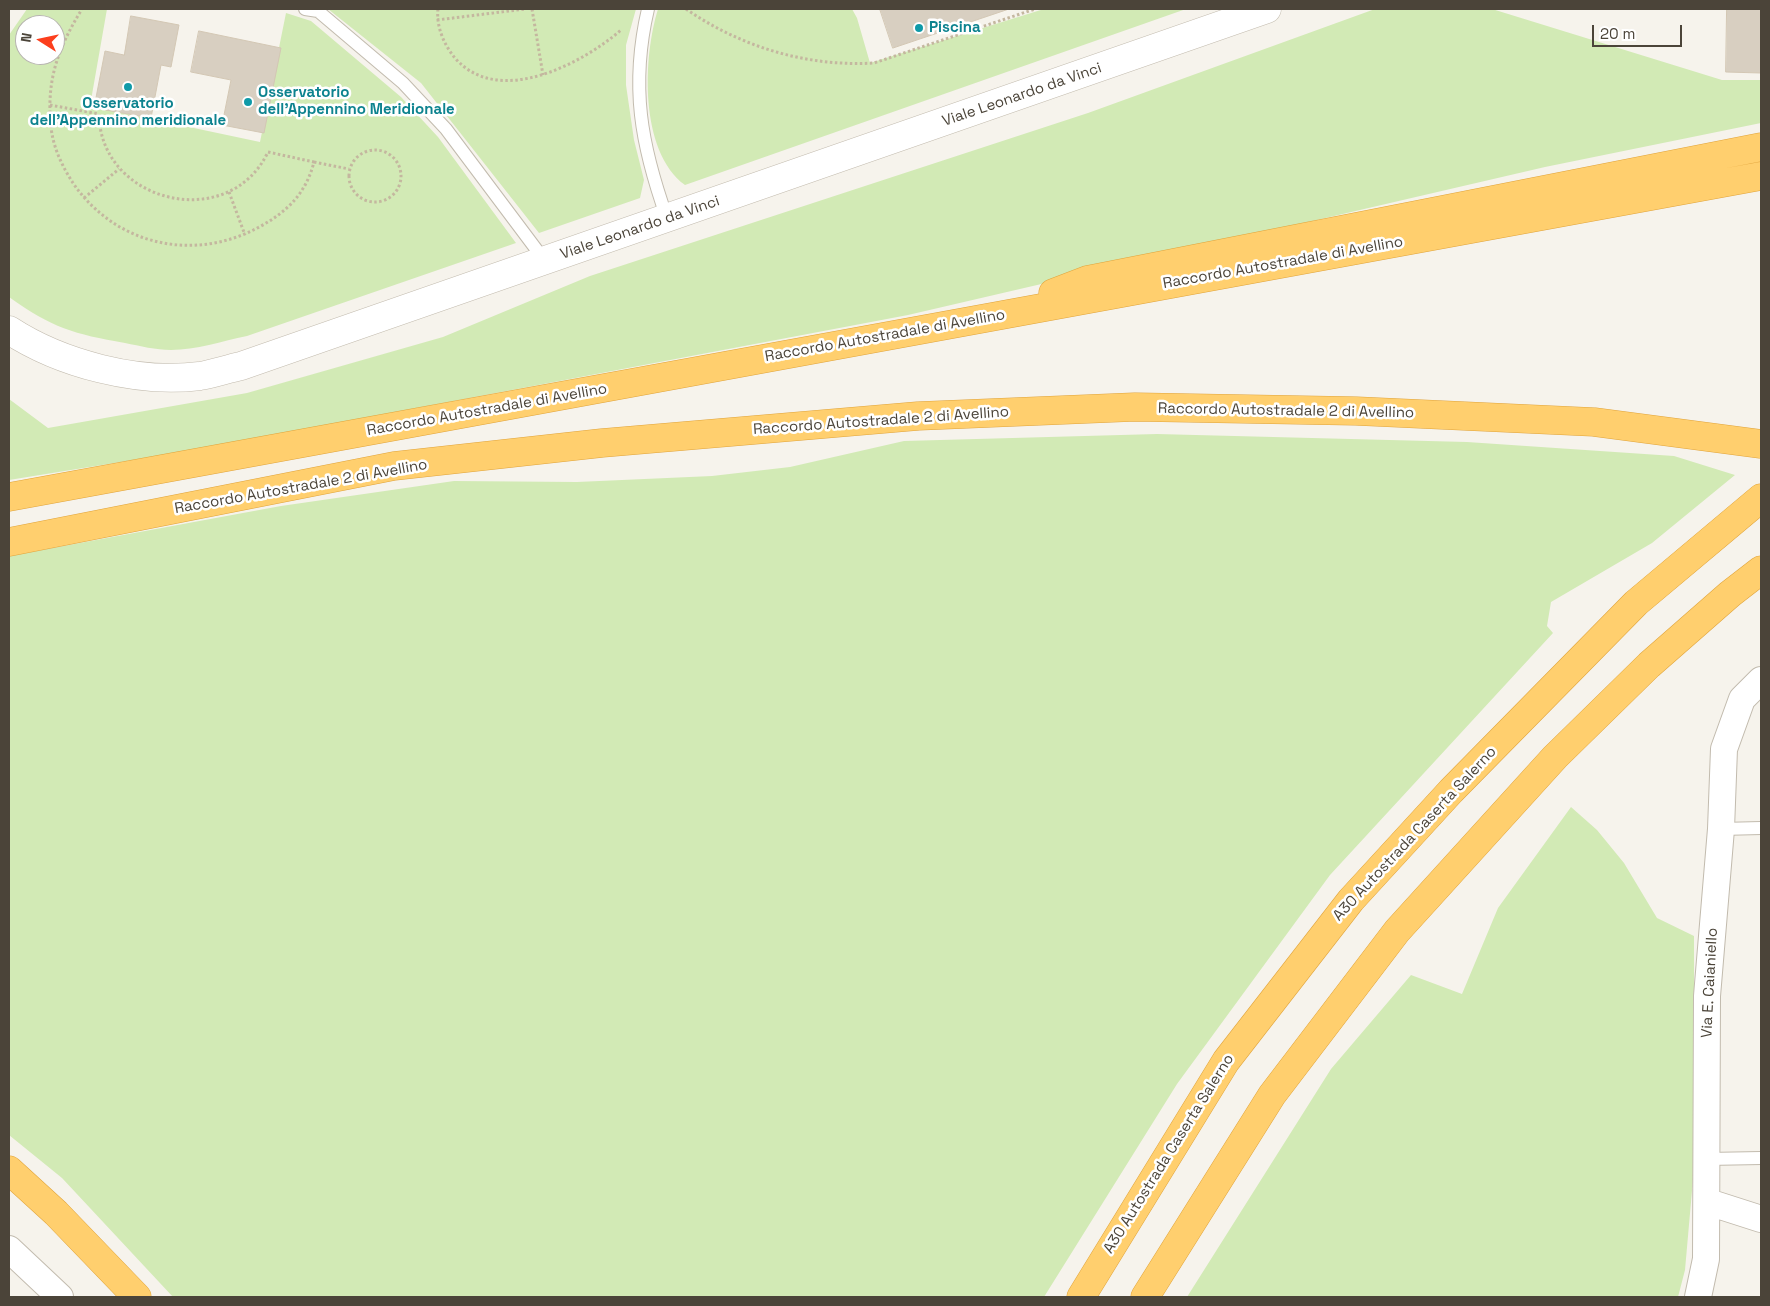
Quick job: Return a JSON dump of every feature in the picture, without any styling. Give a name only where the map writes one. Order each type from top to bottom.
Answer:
[{"type":"highway","points":[[986,318],[1087,280],[1761,148]]},
{"type":"highway","name":"Raccordo Autostradale di Avellino","points":[[9,497],[1761,176]]},
{"type":"highway","name":"Raccordo Autostradale 2 di Avellino","points":[[9,542],[394,466],[602,443],[918,416],[1135,407],[1356,411],[1594,422],[1761,444]]},
{"type":"highway","name":"A30 Autostrada Caserta Salerno","points":[[1081,1297],[1226,1061],[1351,900],[1451,791],[1636,603],[1761,498]]},
{"type":"highway","points":[[1146,1297],[1272,1095],[1397,931],[1555,757],[1649,664],[1730,594],[1761,570]]},
{"type":"highway","points":[[1730,594],[1761,586]]},
{"type":"highway","points":[[9,1170],[56,1213],[137,1297]]},
{"type":"street","name":"Viale Leonardo da Vinci","points":[[9,330],[32,345],[58,355],[135,376],[199,376],[241,366],[1268,9]]},
{"type":"street","name":"Via E. Caianiello","points":[[1698,1297],[1706,1259],[1708,1202],[1707,996],[1721,829],[1724,749],[1742,699],[1761,680]]},
{"type":"street","points":[[1708,1202],[1761,1219]]},
{"type":"street","points":[[9,1248],[60,1297]]},
{"type":"lane","points":[[306,9],[318,11],[403,83],[446,129],[545,261]]},
{"type":"lane","points":[[648,9],[640,56],[639,114],[652,176],[667,218]]},
{"type":"lane","points":[[1721,829],[1761,828]]},
{"type":"lane","points":[[1707,1159],[1761,1158]]},
{"type":"path","points":[[82,9],[64,38],[52,78],[51,128],[56,151],[84,198],[116,225],[162,244],[199,246],[245,235],[289,208],[310,177],[314,162]]},
{"type":"path","points":[[438,9],[437,20],[449,50],[464,68],[487,79],[512,80],[543,75],[566,67],[605,44],[623,28]]},
{"type":"path","points":[[437,20],[525,9]]},
{"type":"path","points":[[532,9],[543,75]]},
{"type":"path","points":[[686,9],[713,28],[763,48],[829,63],[851,64],[874,63],[1035,9]]},
{"type":"path","points":[[50,105],[100,114],[103,144],[119,168],[143,187],[167,198],[199,200],[229,192],[254,174],[268,152],[350,169]]},
{"type":"path","points":[[375,150],[391,155],[397,162],[401,178],[394,194],[387,199],[370,202],[362,199],[351,187],[350,169],[359,155],[375,150]]},
{"type":"path","points":[[84,198],[119,168]]},
{"type":"path","points":[[229,192],[245,235]]},
{"type":"green space","points":[[27,9],[107,9],[90,106],[260,142],[286,13],[311,21],[401,97],[438,137],[516,243],[247,336],[180,350],[154,349],[77,333],[51,323],[9,297],[9,35],[15,26],[15,65],[65,65],[65,15],[23,15]]},
{"type":"green space","points":[[328,9],[636,9],[626,45],[626,85],[634,140],[644,180],[640,198],[539,233],[421,83]]},
{"type":"green space","points":[[658,9],[852,9],[857,18],[870,63],[1044,9],[1186,9],[685,185],[670,170],[659,150],[652,127],[648,77],[649,52]]},
{"type":"green space","points":[[1375,9],[1492,9],[1722,80],[1761,80],[1761,123],[1545,167],[908,315],[195,450],[9,480],[9,399],[48,428],[247,393],[443,337],[590,276],[1088,113]]},
{"type":"green space","points":[[1157,434],[1467,442],[1674,456],[1735,475],[1652,543],[1551,602],[1547,626],[1553,633],[1330,875],[1177,1084],[1044,1297],[173,1297],[62,1178],[9,1135],[9,556],[281,506],[454,481],[577,482],[712,476],[790,467],[904,441]]},
{"type":"green space","points":[[1571,807],[1597,830],[1624,863],[1657,918],[1694,936],[1694,1168],[1685,1270],[1678,1297],[1187,1297],[1331,1069],[1411,975],[1462,994],[1498,908]]},
{"type":"building","name":"Piscina","points":[[880,9],[1009,9],[893,48]]},
{"type":"building","points":[[1727,9],[1761,9],[1761,73],[1726,72]]},
{"type":"building","name":"Osservatorio dell'Appennino meridionale","points":[[131,16],[179,25],[171,67],[161,65],[151,118],[94,108],[105,51],[124,55]]},
{"type":"building","name":"Osservatorio dell'Appennino Meridionale","points":[[199,31],[281,48],[264,133],[222,125],[231,80],[191,72]]},
{"type":"place","name":"Piscina","points":[[919,28]]},
{"type":"place","name":"Osservatorio dell'Appennino meridionale","points":[[128,87]]},
{"type":"place","name":"Osservatorio dell'Appennino Meridionale","points":[[248,102]]}]
